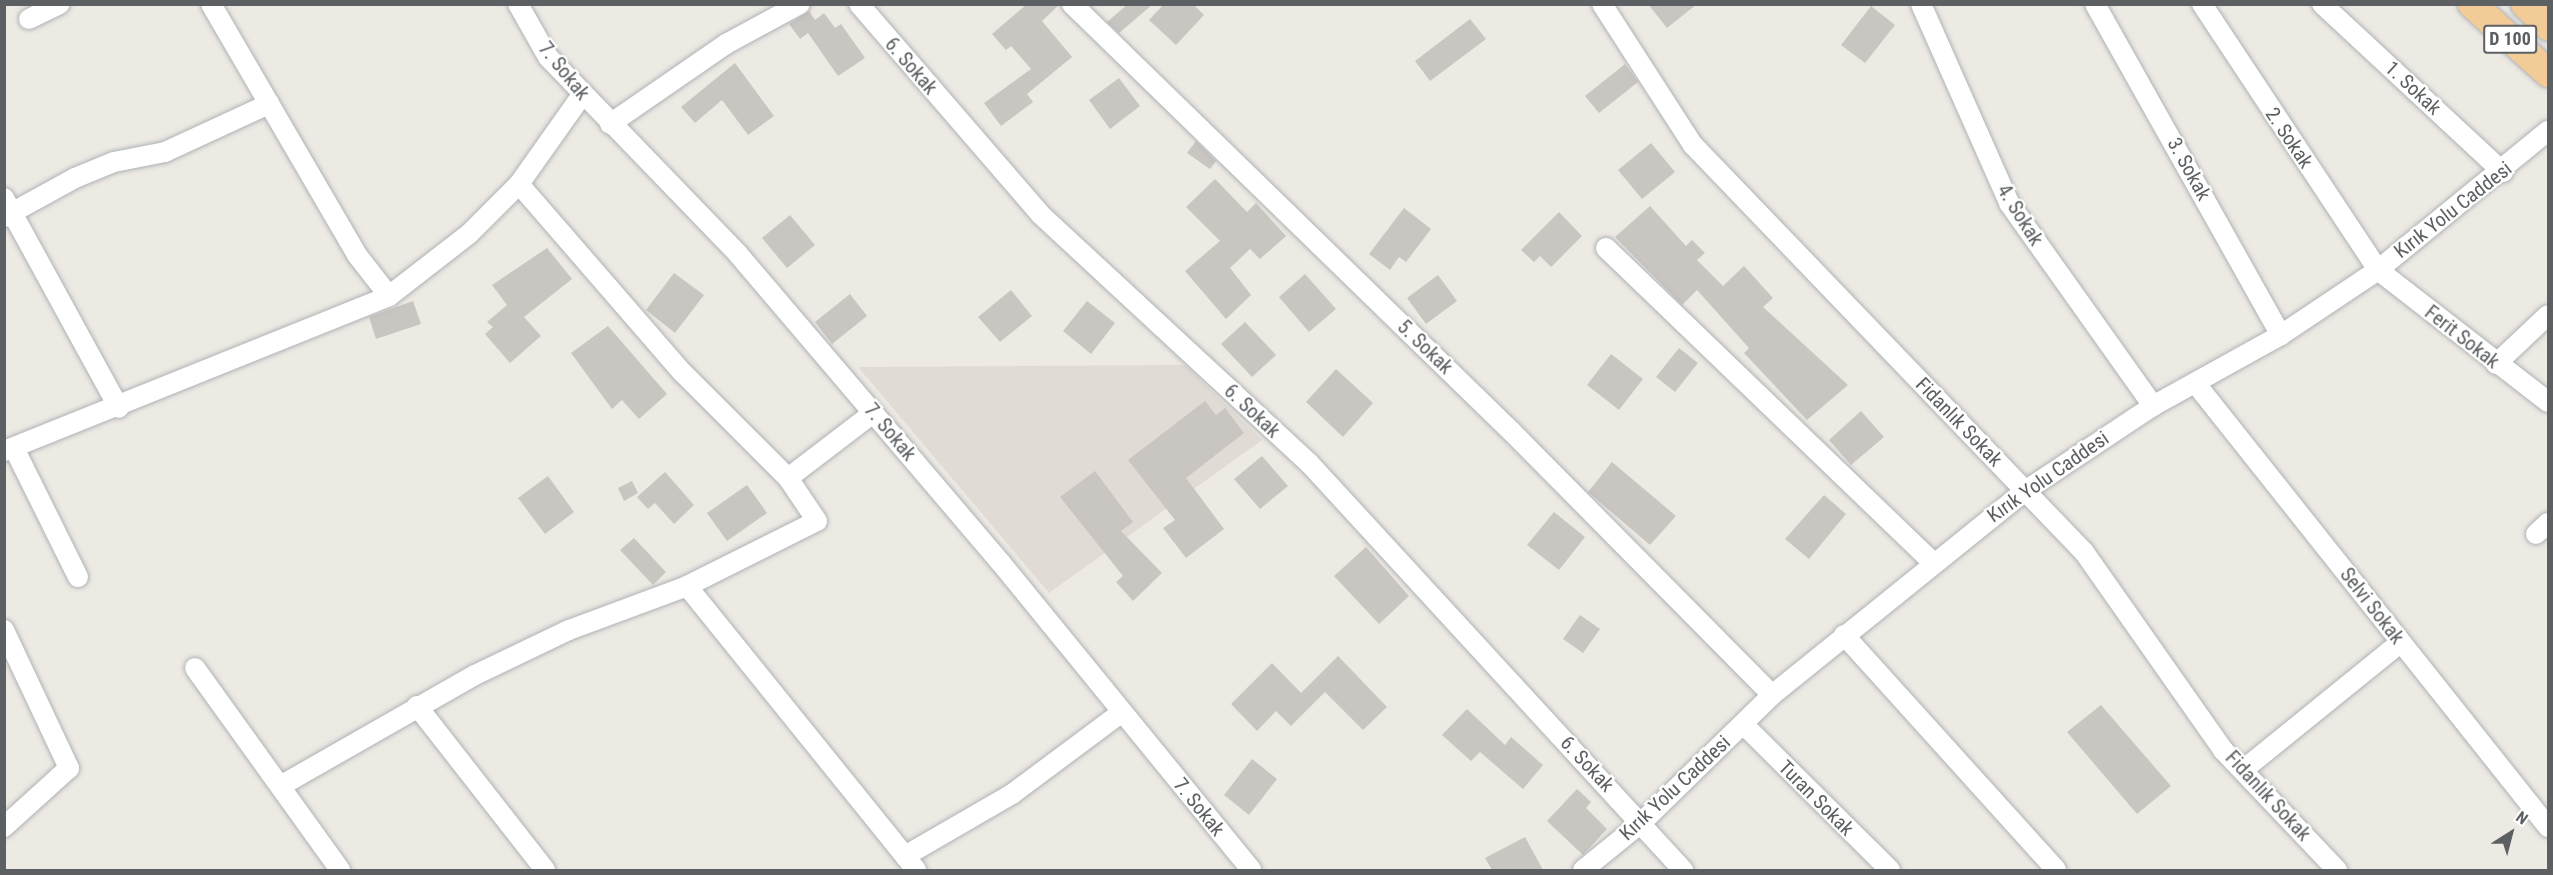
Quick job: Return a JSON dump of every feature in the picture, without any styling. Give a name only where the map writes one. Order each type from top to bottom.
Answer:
[{"type":"highway","name":"D 100","points":[[2472,4],[2548,73]]},
{"type":"highway","name":"D 100","points":[[2525,4],[2548,26]]},
{"type":"street","points":[[28,19],[60,4]]},
{"type":"street","points":[[211,4],[357,255],[389,296]]},
{"type":"street","name":"7. Sokak","points":[[518,4],[548,57],[582,95],[738,254],[873,413],[1251,870]]},
{"type":"street","points":[[610,124],[726,44],[800,4]]},
{"type":"street","name":"6. Sokak","points":[[859,4],[1040,214],[1309,463],[1683,870]]},
{"type":"street","name":"5. Sokak","points":[[1072,4],[1503,423],[1772,695]]},
{"type":"street","name":"Fidanlık Sokak","points":[[1602,4],[1693,145],[2084,552],[2187,701],[2243,770],[2337,870]]},
{"type":"street","name":"4. Sokak","points":[[1921,4],[2009,203],[2153,406]]},
{"type":"street","name":"3. Sokak","points":[[2095,4],[2281,335]]},
{"type":"street","name":"2. Sokak","points":[[2202,4],[2378,270]]},
{"type":"street","name":"1. Sokak","points":[[2322,4],[2504,172]]},
{"type":"street","points":[[78,577],[9,449],[119,408],[389,296],[470,234],[519,184],[582,95]]},
{"type":"street","points":[[119,408],[7,209],[114,162],[165,152],[269,104]]},
{"type":"street","name":"Kırık Yolu Caddesi","points":[[1583,870],[1641,823],[1772,695],[1933,562],[2025,491],[2153,406],[2281,335],[2378,270],[2504,172],[2548,131]]},
{"type":"street","points":[[282,785],[417,706],[569,630],[687,586],[817,521],[788,478],[682,373],[519,184]]},
{"type":"street","points":[[1606,248],[1933,562]]},
{"type":"street","name":"Ferit Sokak","points":[[2378,270],[2496,364],[2548,402]]},
{"type":"street","points":[[2496,364],[2548,315]]},
{"type":"street","name":"Selvi Sokak","points":[[2196,384],[2548,827]]},
{"type":"street","points":[[788,478],[873,413]]},
{"type":"street","points":[[687,586],[910,863],[1035,779],[1122,712]]},
{"type":"street","points":[[4,630],[69,768],[4,827]]},
{"type":"street","points":[[1844,635],[2056,870]]},
{"type":"street","points":[[2243,770],[2400,643]]},
{"type":"street","points":[[195,668],[282,785],[340,870]]},
{"type":"street","points":[[417,706],[545,870]]},
{"type":"street","name":"Turan Sokak","points":[[1743,724],[1890,870]]},
{"type":"shaded area","points":[[1185,365],[1262,440],[1049,593],[858,367]]},
{"type":"building","points":[[1027,4],[1060,4],[1042,21],[1072,57],[1027,94],[1033,102],[1001,126],[984,103],[1031,69],[1011,46],[1006,50],[992,34]]},
{"type":"building","points":[[1128,4],[1153,4],[1119,33],[1107,22]]},
{"type":"building","points":[[1164,4],[1193,4],[1204,15],[1176,45],[1149,20]]},
{"type":"building","points":[[1648,4],[1697,4],[1667,28]]},
{"type":"building","points":[[1871,6],[1895,25],[1865,63],[1841,45]]},
{"type":"building","points":[[809,11],[815,20],[824,13],[835,28],[841,24],[865,58],[838,76],[808,33],[800,39],[789,24]]},
{"type":"building","points":[[1470,19],[1486,39],[1430,81],[1415,61]]},
{"type":"building","points":[[735,63],[774,116],[748,135],[722,100],[695,123],[681,107]]},
{"type":"building","points":[[1625,64],[1638,82],[1599,113],[1585,96]]},
{"type":"building","points":[[1119,78],[1140,106],[1110,129],[1089,100]]},
{"type":"building","points":[[1196,141],[1216,161],[1210,169],[1187,153]]},
{"type":"building","points":[[1651,143],[1675,172],[1642,199],[1618,170]]},
{"type":"building","points":[[1215,179],[1247,212],[1256,203],[1286,236],[1260,259],[1250,249],[1230,268],[1251,295],[1226,319],[1185,271],[1220,241],[1186,207]]},
{"type":"building","points":[[1650,206],[1686,246],[1692,240],[1705,253],[1697,260],[1723,286],[1744,266],[1773,298],[1763,307],[1848,385],[1807,420],[1744,353],[1749,348],[1697,290],[1682,305],[1615,237]]},
{"type":"building","points":[[1404,208],[1431,229],[1406,262],[1399,257],[1390,270],[1369,254]]},
{"type":"building","points":[[1559,212],[1582,236],[1551,267],[1540,256],[1534,262],[1521,250]]},
{"type":"building","points":[[790,215],[815,245],[787,268],[762,238]]},
{"type":"building","points":[[547,248],[572,279],[524,317],[541,336],[510,363],[485,334],[493,327],[487,322],[507,305],[492,285]]},
{"type":"building","points":[[674,273],[704,295],[675,333],[646,310]]},
{"type":"building","points":[[1305,274],[1336,309],[1309,332],[1279,297]]},
{"type":"building","points":[[1438,275],[1457,301],[1426,324],[1407,298]]},
{"type":"building","points":[[1011,290],[1032,316],[1000,342],[978,317]]},
{"type":"building","points":[[850,294],[867,316],[832,344],[815,322]]},
{"type":"building","points":[[413,301],[421,324],[376,339],[369,317]]},
{"type":"building","points":[[1087,301],[1115,323],[1091,354],[1063,331]]},
{"type":"building","points":[[1245,322],[1276,355],[1252,377],[1221,344]]},
{"type":"building","points":[[608,326],[667,394],[639,419],[622,400],[612,409],[571,353]]},
{"type":"building","points":[[1679,348],[1698,363],[1675,392],[1656,377]]},
{"type":"building","points":[[1611,354],[1643,379],[1619,410],[1587,385]]},
{"type":"building","points":[[1336,369],[1373,403],[1343,437],[1306,402]]},
{"type":"building","points":[[1205,401],[1216,415],[1225,408],[1244,433],[1186,478],[1224,529],[1186,558],[1163,528],[1175,520],[1128,460]]},
{"type":"building","points":[[1861,411],[1884,437],[1851,465],[1829,440]]},
{"type":"building","points":[[1262,456],[1288,486],[1260,509],[1234,479]]},
{"type":"building","points":[[1612,462],[1676,516],[1650,545],[1588,492]]},
{"type":"building","points":[[1095,471],[1133,522],[1121,531],[1162,573],[1133,601],[1116,582],[1123,576],[1060,497]]},
{"type":"building","points":[[665,472],[694,505],[674,524],[655,503],[648,509],[637,497]]},
{"type":"building","points":[[548,476],[574,512],[545,534],[518,498]]},
{"type":"building","points":[[632,481],[638,493],[624,501],[618,488]]},
{"type":"building","points":[[747,485],[767,513],[727,541],[707,513]]},
{"type":"building","points":[[1824,495],[1846,514],[1809,559],[1785,539]]},
{"type":"building","points":[[1554,512],[1585,537],[1559,570],[1527,545]]},
{"type":"building","points":[[634,538],[666,572],[653,585],[620,550]]},
{"type":"building","points":[[1366,547],[1409,596],[1379,624],[1334,576]]},
{"type":"building","points":[[1580,615],[1600,629],[1583,653],[1563,639]]},
{"type":"building","points":[[1338,656],[1387,707],[1363,730],[1325,692],[1291,726],[1276,711],[1257,731],[1231,704],[1272,663],[1301,693]]},
{"type":"building","points":[[2101,705],[2171,786],[2137,814],[2067,732]]},
{"type":"building","points":[[1467,709],[1505,745],[1511,737],[1543,765],[1523,789],[1480,752],[1471,761],[1442,735]]},
{"type":"building","points":[[1252,759],[1277,779],[1249,815],[1224,795]]},
{"type":"building","points":[[1577,789],[1591,802],[1586,808],[1607,829],[1583,855],[1547,821]]},
{"type":"building","points":[[1525,837],[1543,870],[1492,870],[1485,858]]}]
